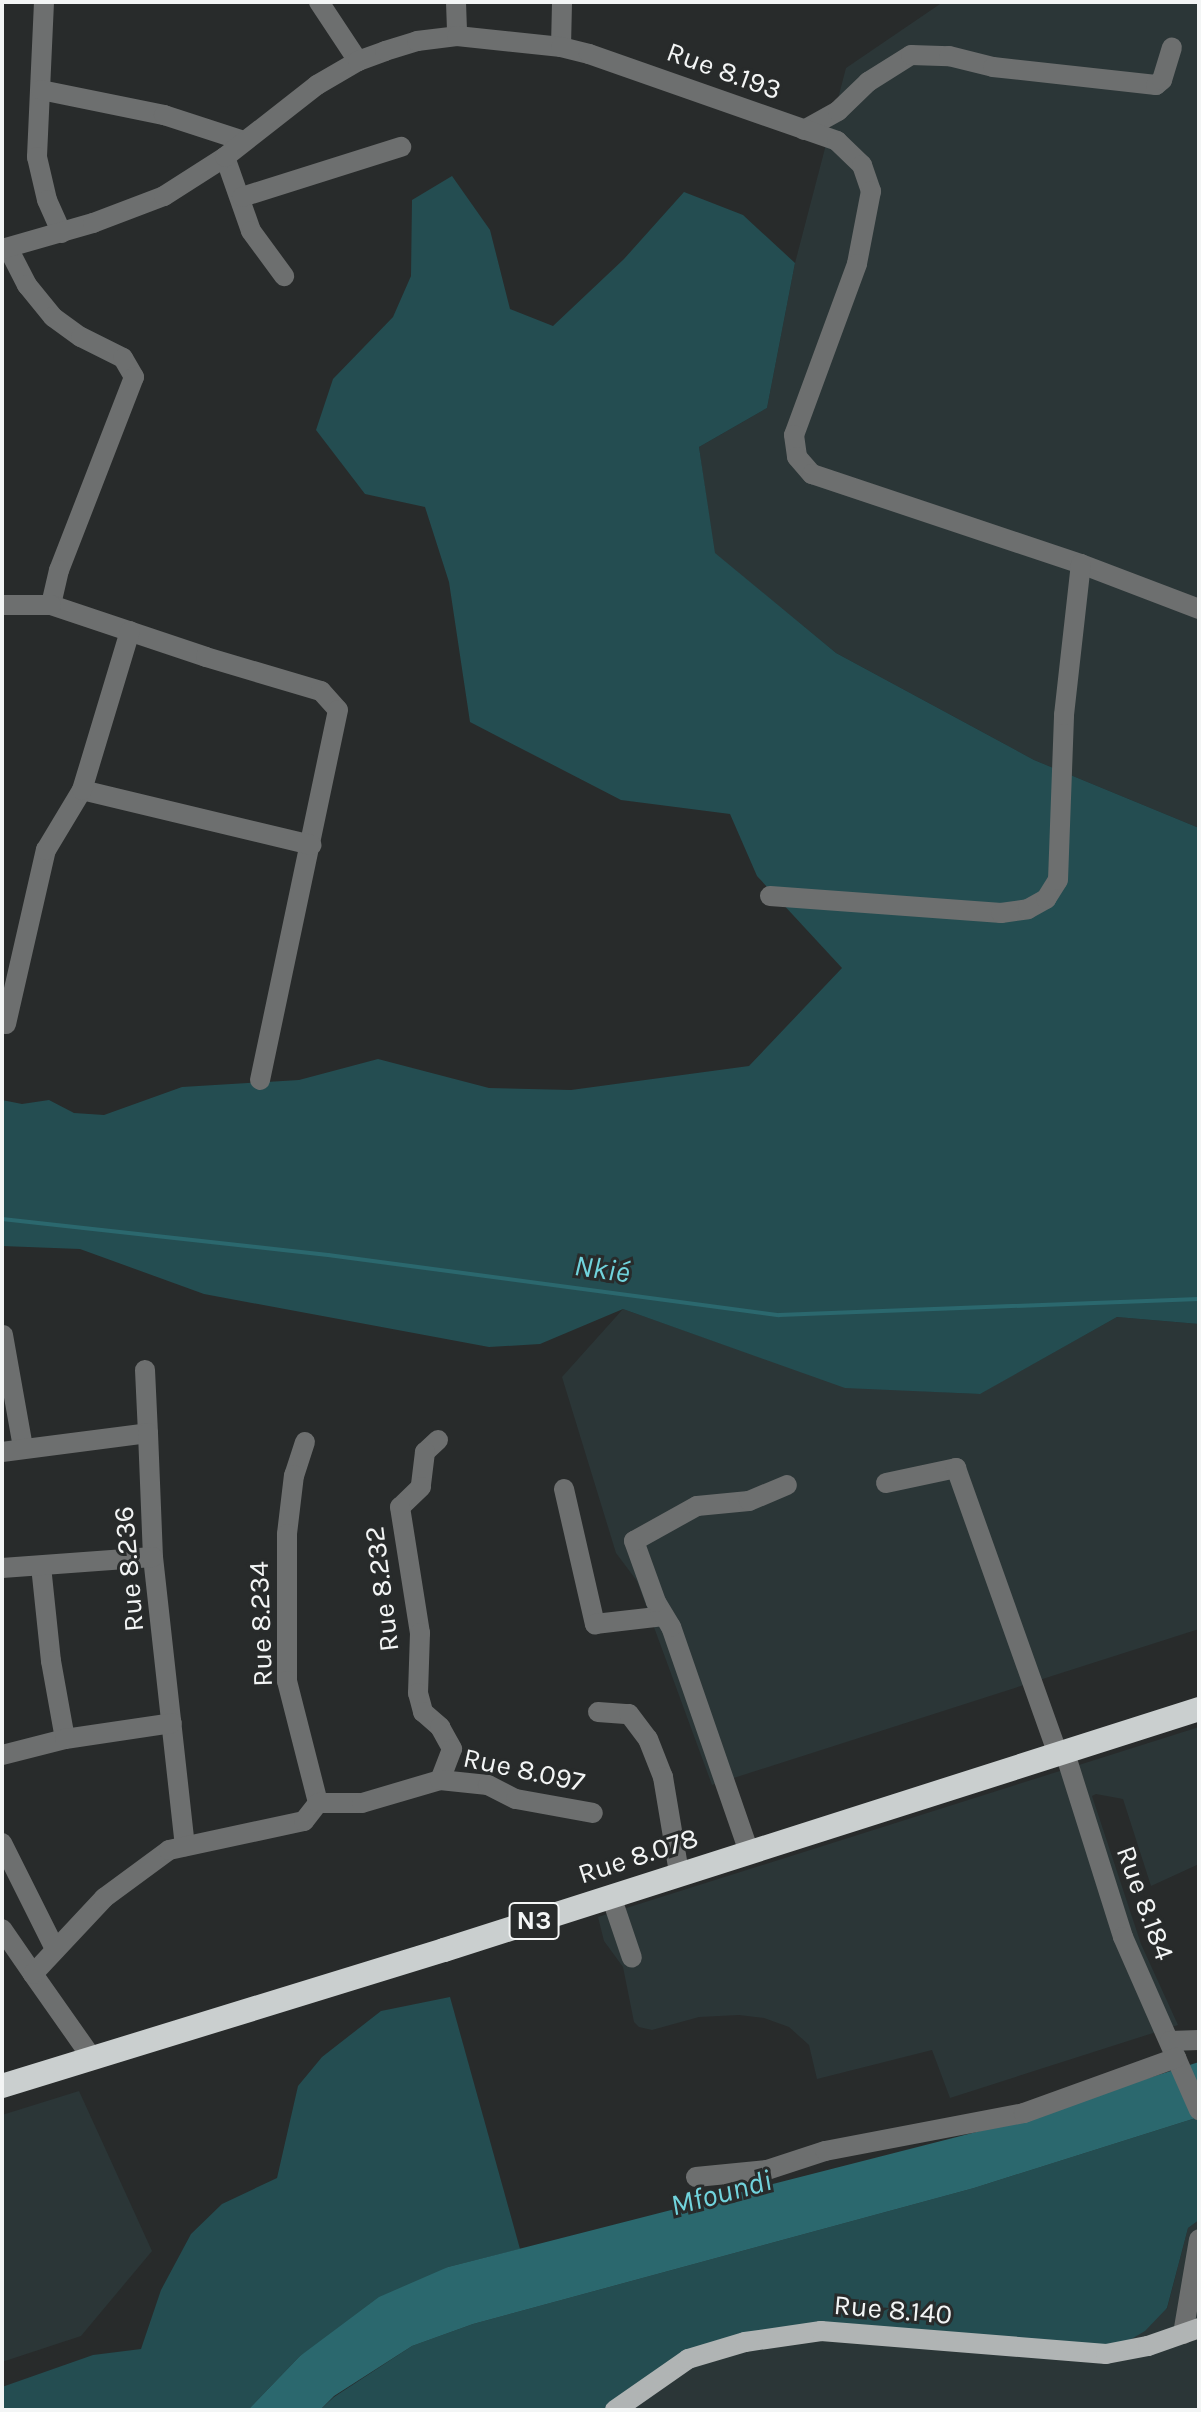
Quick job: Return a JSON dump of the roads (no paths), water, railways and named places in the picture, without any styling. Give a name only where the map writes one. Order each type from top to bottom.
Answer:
[{"type":"highway","name":"Rue 8.078","points":[[2,2086],[1199,1709]]},
{"type":"main road","name":"Rue 8.140","points":[[615,2410],[688,2359],[745,2342],[805,2333],[889,2335],[1025,2350],[1106,2354],[1148,2346],[1191,2331]]},
{"type":"street","points":[[44,2],[37,157],[47,200],[62,233]]},
{"type":"street","points":[[319,2],[358,61]]},
{"type":"street","points":[[456,2],[457,36]]},
{"type":"street","points":[[561,47],[562,2]]},
{"type":"street","name":"Rue 8.193","points":[[5,249],[62,233],[164,196],[225,157],[317,85],[358,61],[417,41],[457,36],[561,47],[837,141],[862,165],[871,191],[857,264],[794,435],[797,457],[812,474],[1081,564],[1199,609]]},
{"type":"street","points":[[804,130],[838,111],[868,82],[911,55],[949,56],[993,67],[1156,85],[1162,80],[1172,48]]},
{"type":"street","points":[[41,90],[164,115],[244,141]]},
{"type":"street","points":[[242,197],[401,147]]},
{"type":"street","points":[[225,157],[242,197],[251,231],[284,276]]},
{"type":"street","points":[[5,249],[27,285],[53,317],[81,337],[123,358],[134,377],[59,570],[51,605]]},
{"type":"street","points":[[770,896],[1001,913],[1028,909],[1046,899],[1058,880],[1064,715],[1081,564]]},
{"type":"street","points":[[2,605],[51,605],[321,691],[338,710],[260,1080]]},
{"type":"street","points":[[6,1024],[46,850],[82,790],[130,631]]},
{"type":"street","points":[[82,790],[311,845]]},
{"type":"street","points":[[3,1335],[23,1447]]},
{"type":"street","name":"Rue 8.236","points":[[145,1370],[153,1557],[185,1846]]},
{"type":"street","points":[[2,1452],[148,1433]]},
{"type":"street","name":"Rue 8.232","points":[[438,1440],[425,1452],[421,1487],[400,1507],[420,1633],[418,1693],[423,1712],[440,1727],[452,1749],[440,1780]]},
{"type":"street","name":"Rue 8.234","points":[[305,1442],[294,1475],[287,1534],[287,1681],[318,1803]]},
{"type":"street","name":"Rue 8.184","points":[[886,1483],[956,1468],[1061,1754],[1123,1937],[1199,2110]]},
{"type":"street","points":[[749,1852],[671,1627],[634,1541],[697,1506],[749,1501],[787,1485]]},
{"type":"street","points":[[564,1489],[595,1624],[664,1616]]},
{"type":"street","points":[[2,1568],[153,1557]]},
{"type":"street","points":[[41,1566],[51,1661],[65,1739]]},
{"type":"street","points":[[598,1712],[629,1714],[648,1739],[663,1777],[679,1873]]},
{"type":"street","points":[[2,1755],[65,1739],[172,1723]]},
{"type":"street","name":"Rue 8.097","points":[[318,1803],[362,1803],[440,1780],[488,1785],[516,1799],[593,1813]]},
{"type":"street","points":[[33,1974],[126,1881],[169,1850],[304,1821],[318,1803]]},
{"type":"street","points":[[2,1843],[11,1881],[55,1949]]},
{"type":"street","points":[[611,1896],[632,1958]]},
{"type":"street","points":[[2,1929],[92,2058]]},
{"type":"street","points":[[696,2177],[767,2170],[825,2151],[1024,2113],[1176,2056],[1199,2040]]},
{"type":"street","points":[[1191,2331],[1199,2239]]},
{"type":"waterway","name":"Nkié","points":[[2,1219],[328,1255],[779,1315],[1199,1299]]},
{"type":"water label","name":"Mfoundi","points":[[721,2193]]}]
